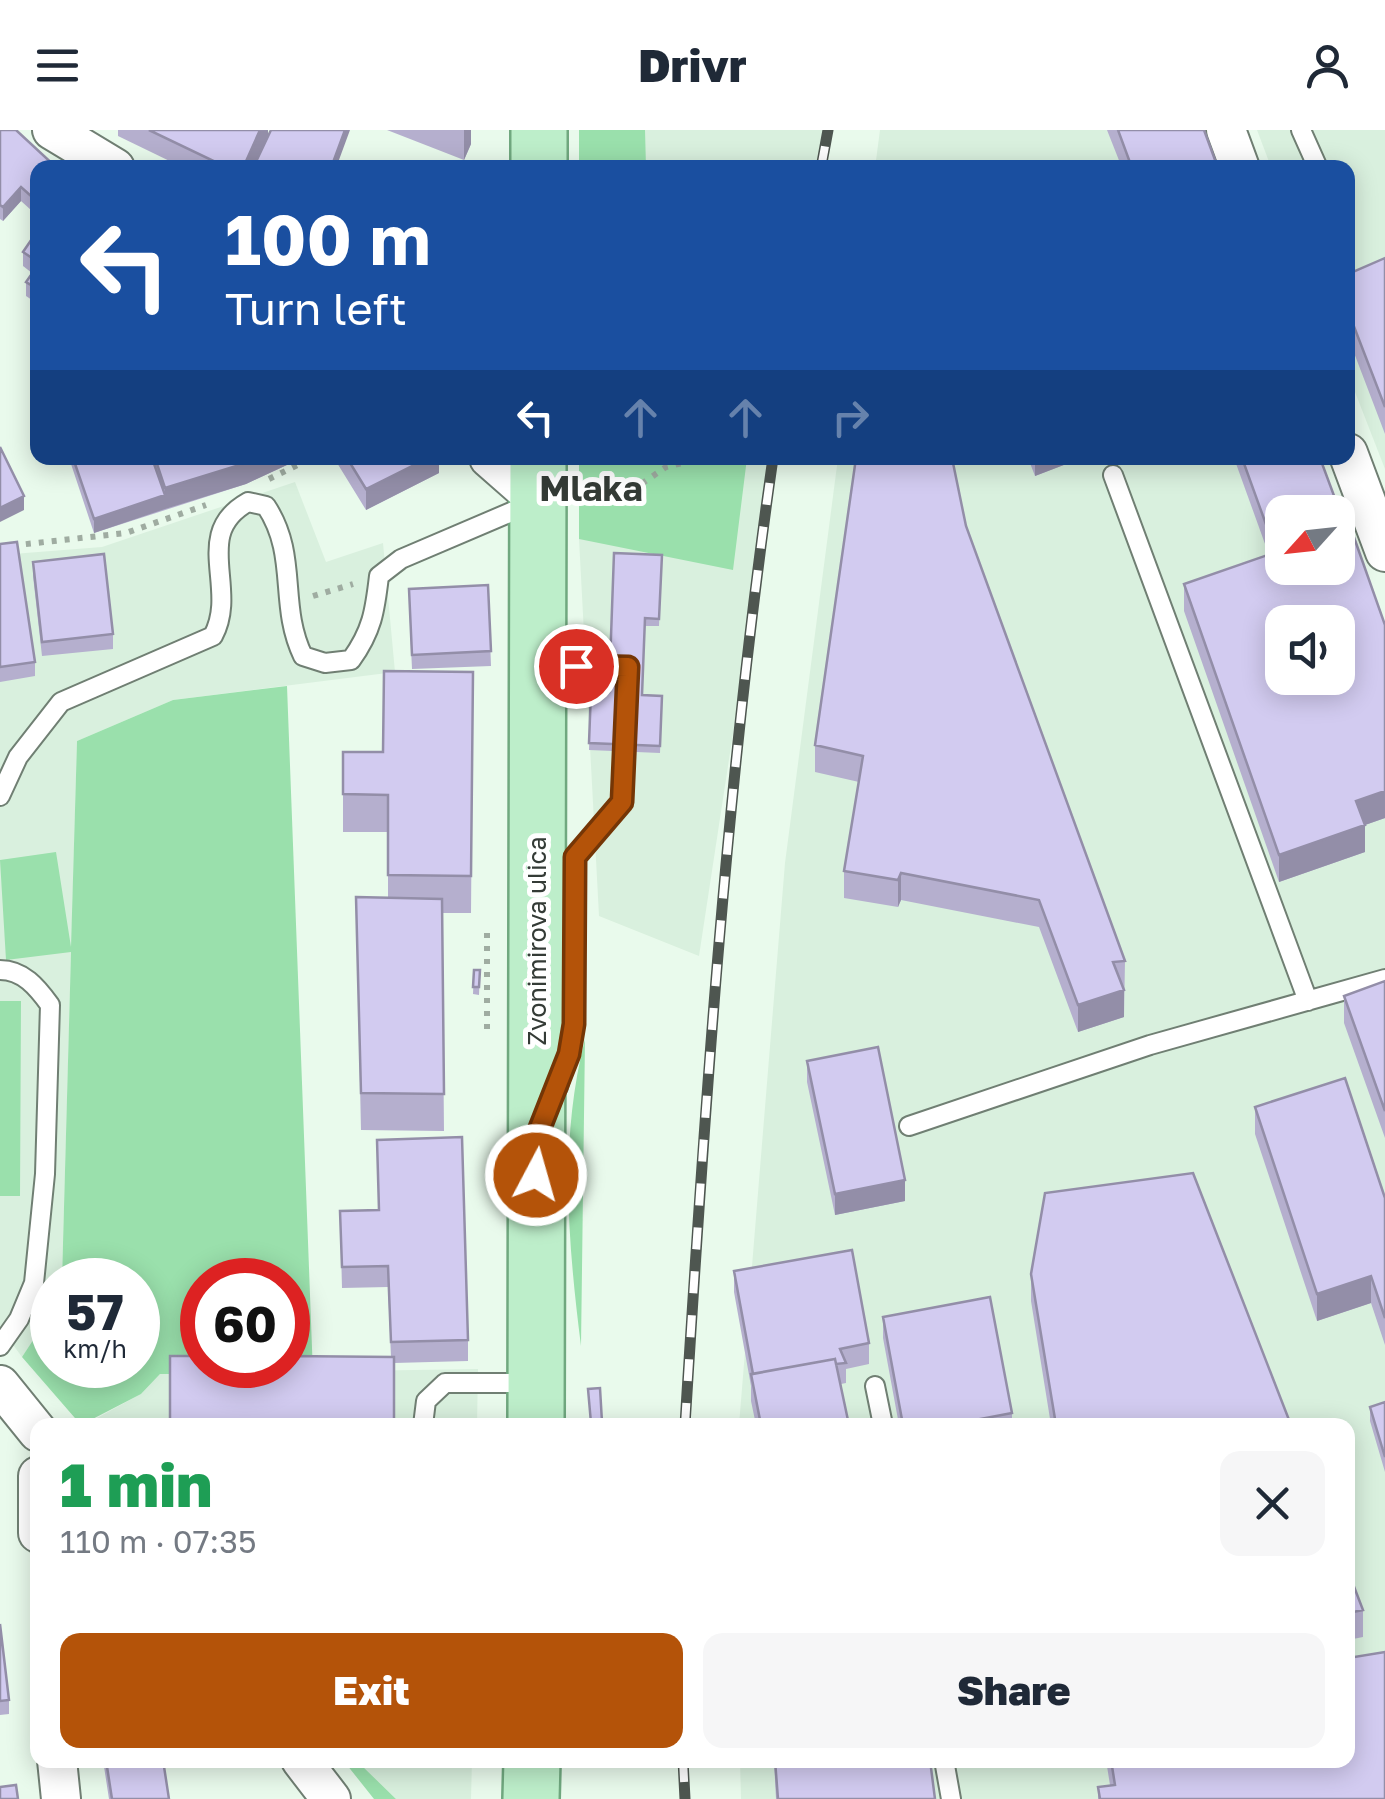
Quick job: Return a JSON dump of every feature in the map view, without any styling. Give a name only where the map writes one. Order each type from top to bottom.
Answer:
[{"type":"main road","points":[[538,130],[538,160]]},
{"type":"main road","name":"Zvonimirova ulica","points":[[536,1404],[536,665],[550,487]]},
{"type":"main road","points":[[531,1799],[532,1768]]},
{"type":"street","points":[[52,130],[102,160]]},
{"type":"street","points":[[1226,130],[1237,160]]},
{"type":"street","points":[[504,465],[550,487]]},
{"type":"street","points":[[1353,465],[1385,552]]},
{"type":"street","points":[[0,1386],[30,1422]]},
{"type":"street","points":[[59,1768],[61,1799]]},
{"type":"street","points":[[307,1768],[332,1799]]},
{"type":"lane","points":[[1301,130],[1314,160]]},
{"type":"lane","points":[[1114,474],[1308,1001]]},
{"type":"lane","points":[[0,796],[18,757],[61,702],[213,636],[222,603],[217,545],[222,523],[248,502],[266,506],[282,530],[288,556],[292,634],[303,656],[325,663],[351,660],[375,622],[379,576],[400,559],[550,487]]},
{"type":"lane","points":[[536,665],[628,667],[622,802],[575,857],[573,1037],[536,1138]]},
{"type":"lane","points":[[0,970],[12,970],[36,986],[50,1004],[45,1174],[34,1283],[19,1319],[0,1346]]},
{"type":"lane","points":[[909,1126],[1150,1046],[1385,979]]},
{"type":"lane","points":[[424,1418],[426,1401],[445,1383],[536,1404]]},
{"type":"lane","points":[[875,1386],[882,1418]]},
{"type":"lane","points":[[945,1768],[950,1799]]},
{"type":"path","points":[[550,487],[637,488],[674,465]]},
{"type":"path","points":[[0,547],[96,539],[186,512]]},
{"type":"path","points":[[288,604],[379,576]]},
{"type":"path","points":[[487,928],[487,1029]]},
{"type":"shaded area","points":[[579,130],[826,130],[821,160],[579,160]]},
{"type":"shaded area","points":[[880,130],[1197,130],[1208,160],[876,160]]},
{"type":"shaded area","points":[[1257,130],[1385,130],[1385,469],[1355,392],[1355,160],[1268,160]]},
{"type":"shaded area","points":[[579,465],[774,465],[699,956],[599,916],[579,539]]},
{"type":"shaded area","points":[[837,465],[1322,465],[1332,495],[1265,495],[1265,585],[1355,585],[1355,557],[1385,640],[1385,1799],[741,1799],[740,1768],[1355,1768],[1355,1418],[740,1418],[785,863]]},
{"type":"shaded area","points":[[295,482],[326,562],[383,543],[395,672],[173,700],[77,741],[63,1258],[30,1258],[30,1345],[22,1357],[0,1327],[0,555],[102,547]]},
{"type":"shaded area","points":[[478,1369],[477,1418],[97,1418],[147,1388],[160,1388],[160,1374],[180,1374],[180,1388],[310,1388],[310,1372]]},
{"type":"shaded area","points":[[364,1768],[472,1768],[471,1799],[396,1799]]},
{"type":"green space","points":[[579,130],[645,130],[646,160],[579,160]]},
{"type":"green space","points":[[579,465],[746,465],[733,570],[579,539]]},
{"type":"green space","points":[[287,686],[309,1258],[180,1258],[180,1374],[160,1374],[160,1258],[63,1258],[71,952],[6,960],[0,860],[56,852],[71,947],[77,741],[173,700]]},
{"type":"green space","points":[[0,1001],[21,1001],[20,1196],[0,1196]]},
{"type":"green space","points":[[585,1039],[581,1346],[568,1192],[572,1115]]},
{"type":"green space","points":[[310,1295],[313,1374],[310,1374]]},
{"type":"green space","points":[[30,1345],[30,1366],[22,1357]]},
{"type":"green space","points":[[49,1388],[147,1388],[95,1418],[75,1418]]},
{"type":"green space","points":[[349,1768],[364,1768],[396,1799],[374,1799]]},
{"type":"building","points":[[0,130],[16,130],[48,160],[30,160],[30,195],[21,187],[3,207]]},
{"type":"building","points":[[149,130],[260,130],[247,160],[211,160]]},
{"type":"building","points":[[271,130],[345,130],[334,160],[257,160]]},
{"type":"building","points":[[1118,130],[1204,130],[1215,160],[1129,160]]},
{"type":"building","points":[[1385,258],[1385,407],[1355,329],[1355,271]]},
{"type":"building","points":[[0,447],[24,496],[0,508]]},
{"type":"building","points":[[75,465],[154,465],[165,495],[94,519]]},
{"type":"building","points":[[157,465],[240,465],[165,488]]},
{"type":"building","points":[[351,465],[414,465],[366,489]]},
{"type":"building","points":[[855,465],[953,465],[966,526],[1125,961],[1113,962],[1124,990],[1078,1005],[1039,900],[901,873],[898,880],[844,871],[863,756],[815,745]]},
{"type":"building","points":[[1245,465],[1323,465],[1334,495],[1265,495],[1265,522]]},
{"type":"building","points":[[1355,540],[1385,625],[1385,791],[1356,801],[1365,825],[1279,855],[1184,584],[1265,556],[1265,585],[1355,585]]},
{"type":"building","points":[[17,542],[35,662],[0,667],[0,544]]},
{"type":"building","points":[[614,553],[662,555],[659,619],[645,618],[642,695],[662,696],[660,746],[589,743],[591,691],[609,692]]},
{"type":"building","points":[[104,554],[113,634],[42,642],[33,562]]},
{"type":"building","points":[[488,585],[491,651],[412,655],[409,589]]},
{"type":"building","points":[[384,671],[473,672],[471,876],[388,875],[388,795],[343,794],[343,752],[383,752]]},
{"type":"building","points":[[356,897],[442,899],[444,1094],[361,1093]]},
{"type":"building","points":[[474,970],[480,970],[479,987],[473,987]]},
{"type":"building","points":[[1385,981],[1385,1111],[1344,996]]},
{"type":"building","points":[[878,1047],[905,1180],[835,1194],[807,1061]]},
{"type":"building","points":[[1345,1078],[1385,1198],[1385,1318],[1371,1276],[1317,1294],[1255,1107]]},
{"type":"building","points":[[462,1137],[468,1340],[391,1342],[388,1266],[342,1267],[340,1211],[379,1210],[377,1140]]},
{"type":"building","points":[[1193,1173],[1288,1418],[1055,1418],[1031,1274],[1045,1193]]},
{"type":"building","points":[[852,1250],[869,1343],[840,1349],[846,1363],[836,1364],[835,1359],[753,1374],[734,1271]]},
{"type":"building","points":[[990,1297],[1012,1413],[986,1418],[902,1418],[883,1317]]},
{"type":"building","points":[[170,1356],[180,1356],[180,1388],[310,1388],[310,1356],[394,1357],[394,1418],[170,1418]]},
{"type":"building","points":[[835,1359],[848,1418],[760,1418],[751,1374]]},
{"type":"building","points":[[600,1388],[602,1418],[591,1418],[588,1389]]},
{"type":"building","points":[[1385,1402],[1385,1457],[1370,1407]]},
{"type":"building","points":[[1355,1589],[1363,1610],[1355,1612]]},
{"type":"building","points":[[0,1624],[9,1700],[0,1701]]},
{"type":"building","points":[[1385,1652],[1385,1799],[1100,1799],[1098,1787],[1115,1785],[1112,1768],[1355,1768],[1355,1657]]},
{"type":"building","points":[[107,1768],[164,1768],[169,1799],[112,1799]]},
{"type":"building","points":[[776,1768],[931,1768],[935,1799],[778,1799]]},
{"type":"building","points":[[16,1785],[18,1799],[0,1799],[0,1787]]},
{"type":"railway","points":[[822,160],[828,130]]},
{"type":"railway","points":[[685,1418],[730,819],[772,465]]},
{"type":"railway","points":[[683,1768],[685,1799]]},
{"type":"district","name":"Mlaka","points":[[591,489]]},
{"type":"route","points":[[536,1175],[536,1138],[569,1054],[574,1024],[575,857],[622,802],[628,667],[576,666]]}]
